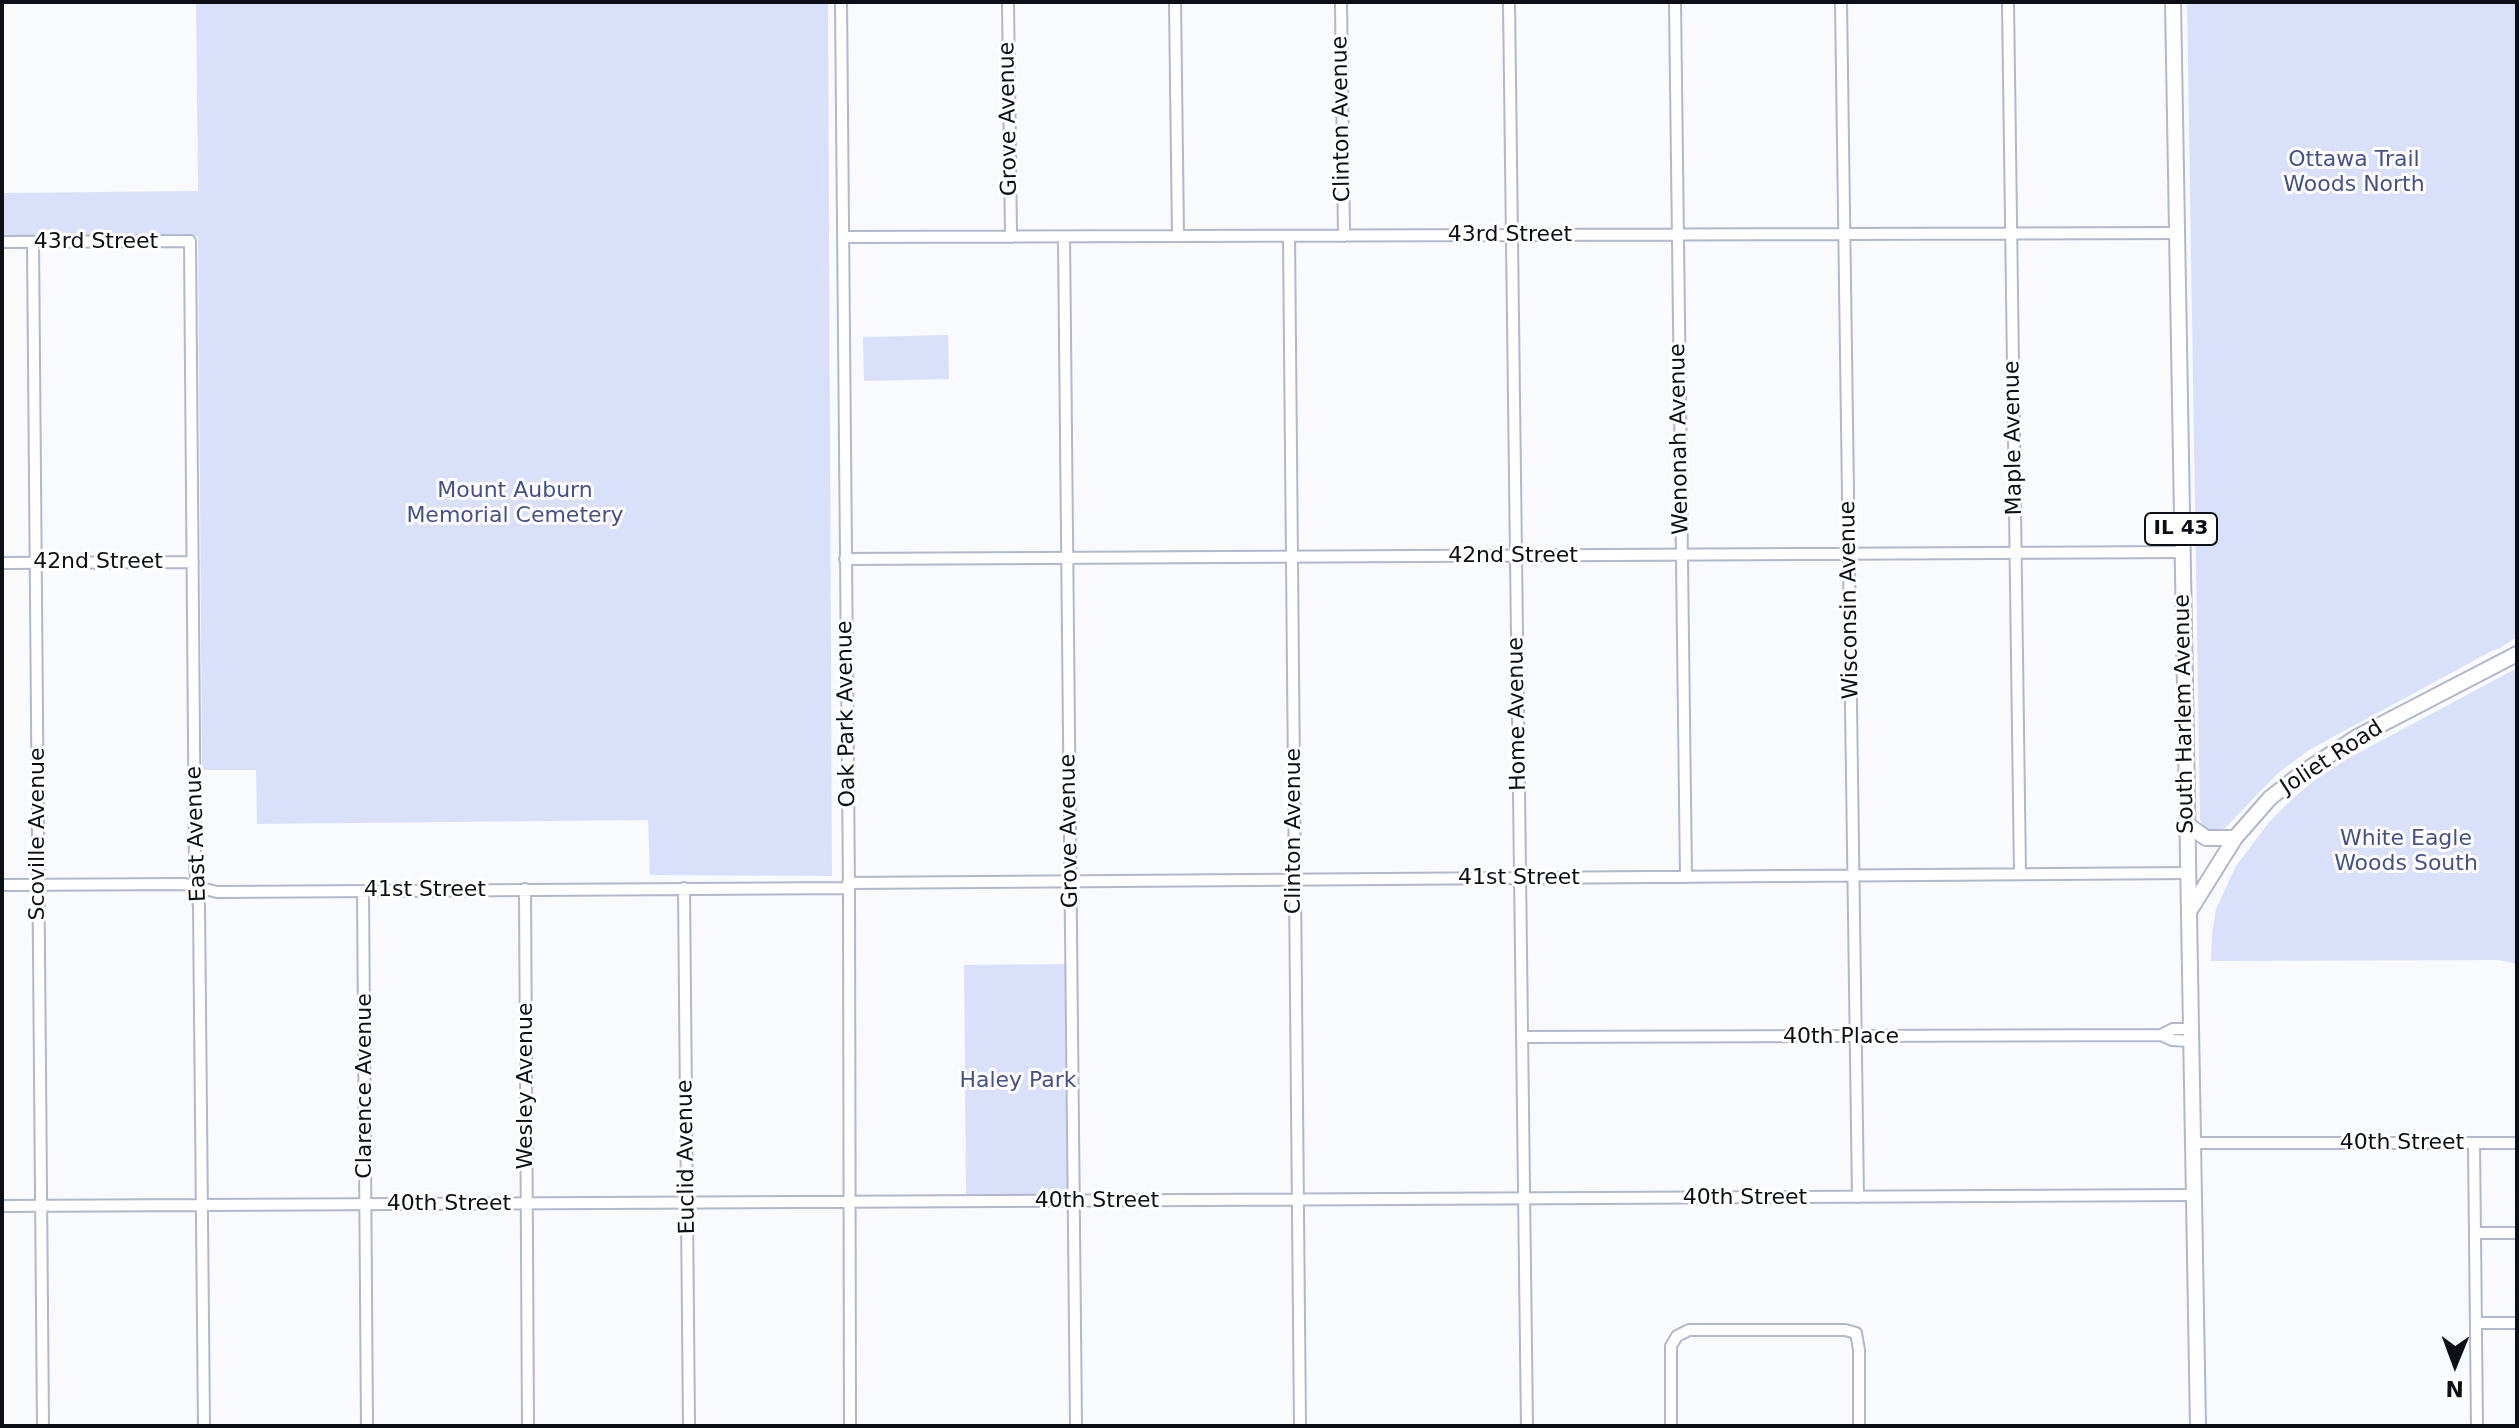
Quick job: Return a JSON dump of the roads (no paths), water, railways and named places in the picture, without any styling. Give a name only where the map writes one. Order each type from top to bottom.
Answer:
[{"type":"main road","name":"South Harlem Avenue","points":[[2173,2],[2198,1426]]},
{"type":"main road","name":"Joliet Road","points":[[2190,910],[2235,838],[2270,798],[2357,737],[2517,654]]},
{"type":"main road","points":[[2188,825],[2206,838],[2235,838]]},
{"type":"street","name":"Oak Park Avenue","points":[[841,2],[850,1426]]},
{"type":"street","name":"Grove Avenue","points":[[1008,2],[1011,237]]},
{"type":"street","points":[[1175,2],[1178,236]]},
{"type":"street","name":"Clinton Avenue","points":[[1341,2],[1344,236]]},
{"type":"street","name":"Home Avenue","points":[[1509,2],[1527,1426]]},
{"type":"street","name":"Wenonah Avenue","points":[[1675,2],[1686,877]]},
{"type":"street","name":"Wisconsin Avenue","points":[[1841,2],[1858,1197]]},
{"type":"street","name":"Maple Avenue","points":[[2008,2],[2020,874]]},
{"type":"street","name":"43rd Street","points":[[844,237],[2176,233]]},
{"type":"street","name":"Clinton Avenue","points":[[1289,236],[1300,1426]]},
{"type":"street","name":"Grove Avenue","points":[[1064,237],[1076,1426]]},
{"type":"street","name":"43rd Street","points":[[2,242],[190,241]]},
{"type":"street","name":"East Avenue","points":[[190,241],[204,1426]]},
{"type":"street","name":"Scoville Avenue","points":[[33,242],[43,1426]]},
{"type":"street","name":"42nd Street","points":[[845,559],[2182,552]]},
{"type":"street","name":"42nd Street","points":[[2,563],[193,562]]},
{"type":"street","name":"41st Street","points":[[2,885],[185,884],[214,892],[1071,881],[2189,873]]},
{"type":"street","name":"Euclid Avenue","points":[[684,888],[689,1426]]},
{"type":"street","name":"Wesley Avenue","points":[[525,889],[528,1426]]},
{"type":"street","name":"Clarence Avenue","points":[[363,891],[367,1426]]},
{"type":"street","name":"40th Place","points":[[1522,1037],[2161,1035],[2173,1029],[2191,1035]]},
{"type":"street","name":"40th Street","points":[[2192,1143],[2517,1143]]},
{"type":"street","points":[[2474,1143],[2477,1426]]},
{"type":"street","name":"40th Street","points":[[2,1206],[2192,1195]]},
{"type":"street","points":[[2475,1233],[2517,1233]]},
{"type":"street","points":[[2476,1323],[2517,1323]]},
{"type":"street","points":[[1671,1426],[1671,1346],[1677,1336],[1689,1330],[1845,1330],[1856,1333],[1859,1350],[1859,1426]]},
{"type":"park label","name":"Ottawa Trail Woods North","points":[[2354,172]]},
{"type":"park label","name":"Mount Auburn Memorial Cemetery","points":[[515,504]]},
{"type":"park label","name":"White Eagle Woods South","points":[[2406,852]]},
{"type":"park label","name":"Haley Park","points":[[1018,1081]]}]
